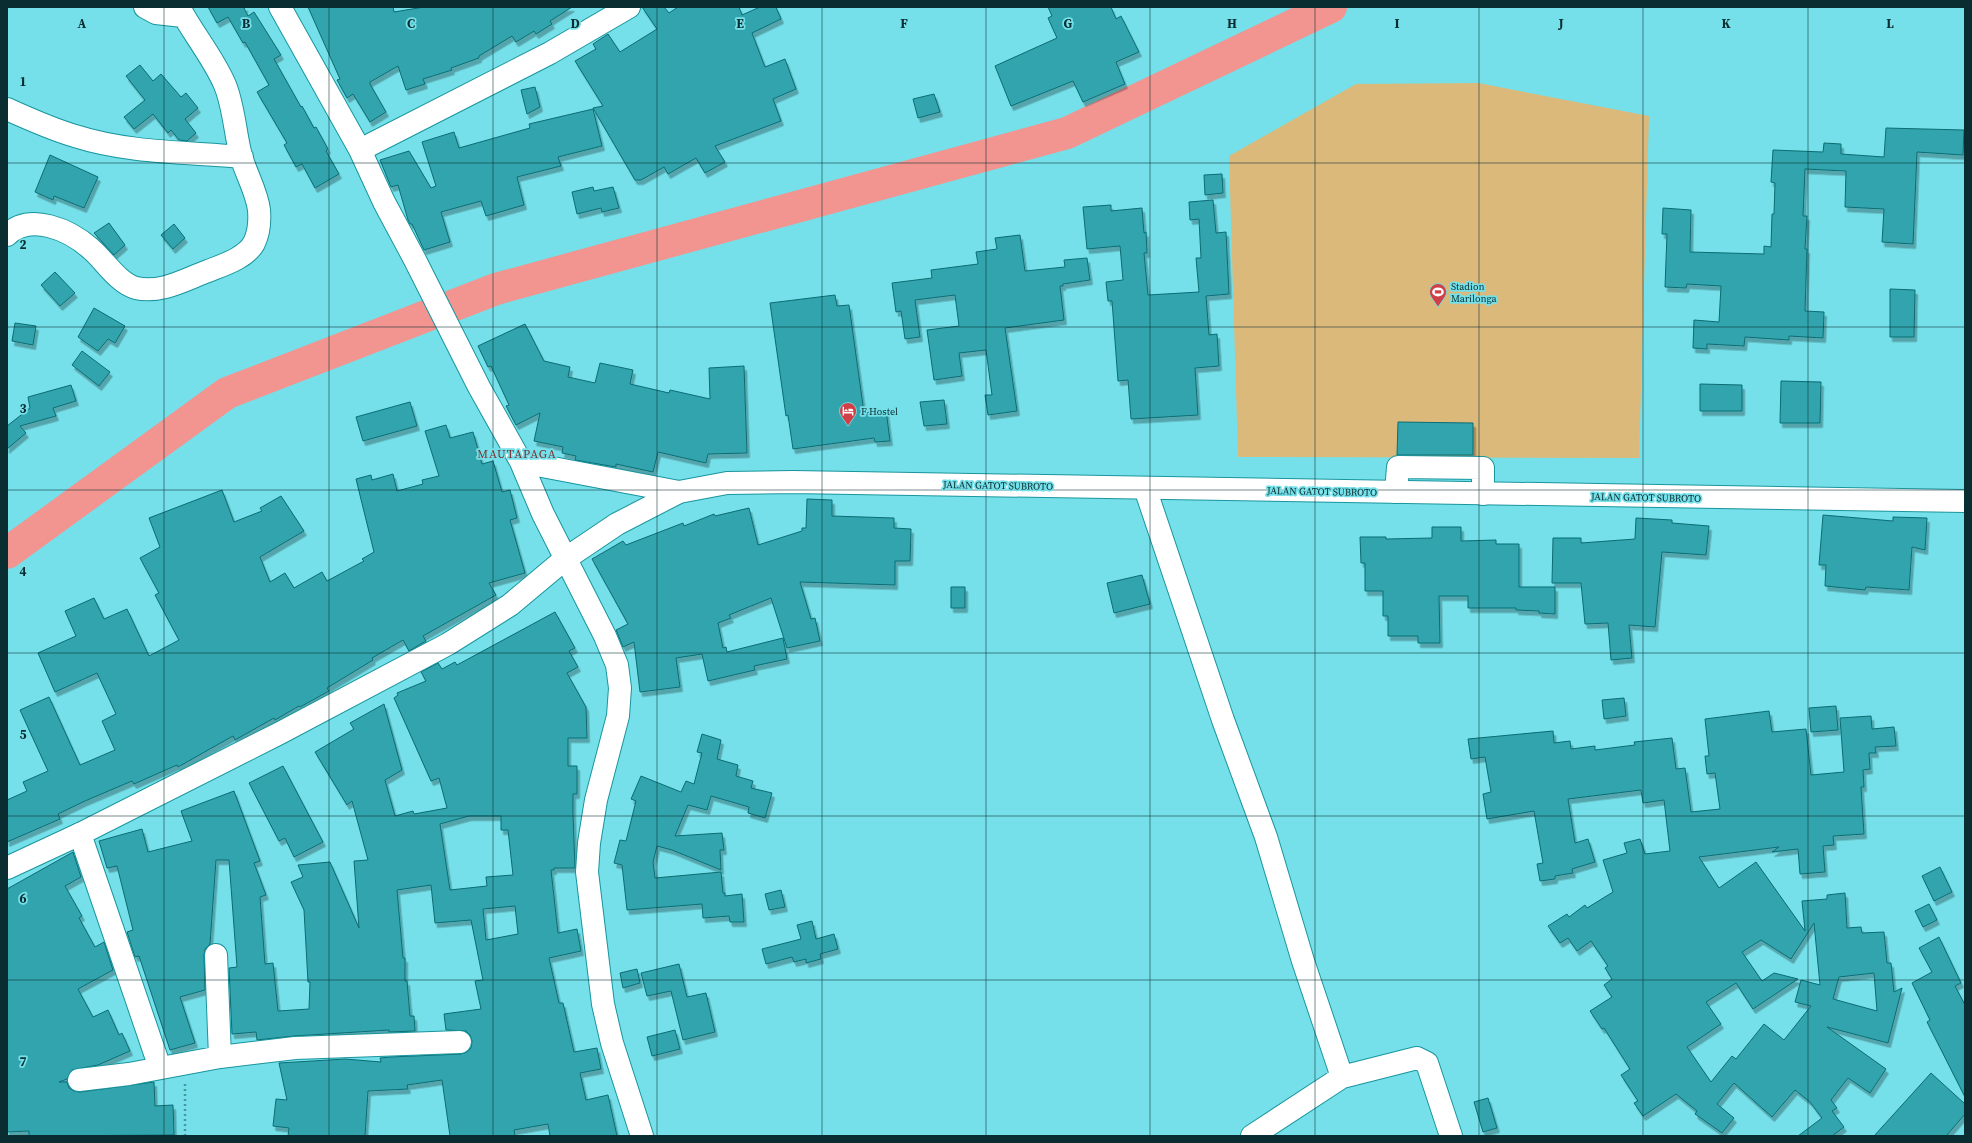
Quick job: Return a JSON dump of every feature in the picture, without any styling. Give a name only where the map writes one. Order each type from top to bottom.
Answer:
[{"type":"main road","points":[[7,235],[14,228],[24,224],[36,223],[54,228],[75,237],[90,248],[120,278],[134,288],[149,291],[226,264],[242,255],[253,244],[258,233],[259,209],[242,157],[225,86],[216,68],[181,11],[156,13],[145,7]]},
{"type":"main road","points":[[280,7],[360,150],[384,202],[480,387],[522,462],[543,514],[605,636],[616,665],[619,680],[618,716],[596,800],[589,843],[587,872],[603,1004],[612,1043],[642,1136]]},
{"type":"main road","points":[[360,150],[550,53],[629,7]]},
{"type":"main road","points":[[7,109],[50,128],[76,137],[110,144],[131,148],[242,157]]},
{"type":"main road","points":[[522,462],[679,492]]},
{"type":"main road","name":"JALAN GATOT SUBROTO","points":[[679,492],[727,483],[793,482],[1965,501]]},
{"type":"main road","points":[[1145,488],[1218,705],[1266,837],[1303,961],[1342,1078]]},
{"type":"main road","points":[[7,868],[80,834],[280,733],[448,644],[510,605],[566,560],[617,524],[679,492]]},
{"type":"main road","points":[[80,834],[160,1068]]},
{"type":"main road","points":[[216,955],[220,1057]]},
{"type":"main road","points":[[79,1080],[129,1074],[220,1057],[296,1048],[460,1042]]},
{"type":"main road","points":[[1252,1136],[1342,1078],[1417,1058],[1427,1062],[1451,1136]]},
{"type":"path","points":[[185,1136],[186,1064]]},
{"type":"shaded area","name":"Stadion Marilonga","points":[[1478,83],[1649,116],[1639,458],[1238,457],[1229,156],[1356,84]]},
{"type":"building","points":[[208,7],[246,7],[244,8],[248,16],[254,12],[281,55],[274,59],[301,107],[302,106],[314,128],[316,127],[328,149],[326,151],[339,174],[315,188],[302,164],[296,167],[284,145],[287,143],[257,92],[269,85],[245,42],[243,43],[228,17],[217,23]]},
{"type":"building","points":[[308,7],[393,7],[394,12],[424,7],[572,7],[550,21],[552,24],[536,34],[534,31],[516,42],[512,36],[479,56],[479,58],[451,68],[452,70],[423,79],[425,84],[406,90],[398,66],[370,82],[386,112],[370,122],[353,94],[347,98],[337,80],[340,79]]},
{"type":"building","points":[[642,7],[664,7],[669,13],[678,7],[739,7],[742,15],[760,7],[776,7],[781,19],[752,33],[765,67],[785,59],[796,89],[773,99],[781,121],[715,146],[725,162],[705,173],[696,158],[668,174],[664,167],[641,180],[635,180],[593,108],[603,106],[575,61],[596,49],[593,44],[608,34],[620,52],[657,29]]},
{"type":"building","points":[[1048,7],[1111,7],[1116,19],[1121,16],[1139,52],[1116,62],[1125,84],[1083,102],[1073,81],[1011,106],[995,66],[1057,38],[1048,18],[1052,16]]},
{"type":"building","points":[[140,65],[153,81],[161,74],[181,97],[186,93],[198,108],[185,119],[196,133],[187,141],[179,140],[171,130],[168,133],[153,114],[134,129],[124,117],[145,100],[126,76]]},
{"type":"building","points":[[535,87],[540,107],[527,114],[521,90]]},
{"type":"building","points":[[934,94],[940,112],[918,118],[913,99]]},
{"type":"building","points":[[593,109],[602,146],[558,157],[561,166],[517,177],[524,205],[486,216],[481,201],[441,212],[450,242],[424,250],[412,224],[410,224],[408,220],[398,185],[391,187],[380,160],[409,151],[431,188],[436,186],[422,142],[454,132],[459,148],[530,128],[529,124]]},
{"type":"building","points":[[1886,128],[1964,130],[1963,155],[1917,152],[1913,244],[1882,242],[1884,209],[1845,207],[1846,171],[1805,169],[1803,216],[1807,216],[1805,249],[1807,249],[1805,311],[1824,312],[1823,338],[1789,336],[1789,340],[1745,337],[1744,346],[1707,344],[1707,349],[1693,348],[1694,320],[1719,322],[1721,286],[1687,284],[1686,288],[1665,287],[1667,234],[1662,234],[1663,208],[1691,210],[1690,252],[1764,254],[1764,246],[1771,247],[1772,214],[1774,214],[1775,183],[1771,182],[1773,150],[1823,152],[1824,143],[1841,144],[1841,154],[1884,157]]},
{"type":"building","points":[[50,155],[98,177],[84,208],[54,196],[53,200],[35,192]]},
{"type":"building","points":[[1222,174],[1223,193],[1205,195],[1204,175]]},
{"type":"building","points":[[593,187],[594,191],[613,187],[619,208],[602,212],[601,208],[577,214],[572,192]]},
{"type":"building","points":[[1213,200],[1216,233],[1226,232],[1229,294],[1206,296],[1209,335],[1217,334],[1219,366],[1195,368],[1198,415],[1131,419],[1128,380],[1118,381],[1112,301],[1108,301],[1106,282],[1123,280],[1120,246],[1087,249],[1083,207],[1111,205],[1111,211],[1142,208],[1144,233],[1146,232],[1147,253],[1144,253],[1148,295],[1199,292],[1196,258],[1201,258],[1199,219],[1190,220],[1189,202]]},
{"type":"building","points":[[109,223],[125,245],[114,255],[94,233]]},
{"type":"building","points":[[174,224],[185,238],[173,249],[161,235]]},
{"type":"building","points":[[1020,235],[1025,271],[1065,267],[1064,260],[1087,258],[1090,280],[1063,284],[1063,286],[1060,286],[1064,320],[1005,328],[1017,411],[988,415],[985,395],[992,395],[986,350],[959,353],[962,376],[934,380],[927,330],[959,326],[955,295],[915,300],[920,337],[905,339],[901,311],[896,312],[892,283],[932,278],[931,270],[978,264],[976,252],[997,249],[995,238]]},
{"type":"building","points":[[55,272],[75,293],[60,306],[41,285]]},
{"type":"building","points":[[1890,289],[1915,290],[1914,337],[1890,337]]},
{"type":"building","points":[[835,295],[837,306],[849,305],[864,413],[886,410],[890,441],[875,442],[874,438],[793,449],[788,415],[786,416],[770,303]]},
{"type":"building","points":[[94,308],[125,326],[115,343],[108,339],[98,351],[78,337]]},
{"type":"building","points":[[15,323],[36,326],[33,345],[12,341]]},
{"type":"building","points":[[525,324],[544,361],[570,367],[568,377],[595,383],[600,363],[633,370],[630,384],[669,393],[670,390],[710,399],[709,368],[744,366],[747,453],[708,454],[706,463],[658,452],[653,472],[616,464],[616,467],[575,460],[576,456],[562,453],[563,447],[534,441],[540,413],[516,425],[506,406],[509,405],[491,366],[488,367],[478,346]]},
{"type":"building","points":[[82,351],[110,372],[99,386],[72,365]]},
{"type":"building","points":[[1781,381],[1821,382],[1820,423],[1780,423]]},
{"type":"building","points":[[1700,384],[1742,385],[1742,411],[1700,411]]},
{"type":"building","points":[[71,385],[76,401],[53,408],[56,416],[20,426],[26,433],[7,449],[7,426],[30,408],[28,397]]},
{"type":"building","points":[[944,400],[947,424],[924,426],[920,402]]},
{"type":"building","points":[[410,402],[417,426],[363,441],[356,417]]},
{"type":"building","points":[[1398,422],[1473,423],[1473,455],[1397,455]]},
{"type":"building","points":[[446,425],[450,438],[473,432],[482,464],[493,461],[502,492],[510,490],[517,518],[510,520],[525,573],[489,583],[496,595],[423,636],[426,641],[409,651],[403,640],[372,658],[373,660],[327,688],[329,691],[275,720],[274,718],[235,740],[233,736],[178,767],[177,765],[134,784],[132,781],[85,801],[58,814],[60,819],[7,842],[7,800],[27,791],[23,782],[48,771],[20,710],[49,697],[80,765],[115,750],[102,721],[116,714],[97,673],[55,692],[38,653],[76,636],[65,611],[94,598],[104,619],[127,609],[149,656],[179,640],[155,595],[159,593],[140,558],[160,547],[149,518],[222,490],[234,522],[262,511],[260,508],[281,496],[304,531],[260,557],[270,582],[285,573],[294,588],[322,572],[327,581],[364,561],[362,559],[374,552],[356,479],[371,475],[372,480],[393,474],[397,491],[423,484],[422,480],[439,476],[425,431]]},
{"type":"building","points":[[807,499],[832,500],[832,516],[894,518],[894,528],[911,529],[910,561],[895,561],[895,585],[800,582],[811,619],[815,618],[820,641],[787,648],[771,598],[729,615],[731,618],[718,623],[723,648],[726,647],[727,652],[783,638],[787,659],[754,666],[755,670],[708,681],[702,654],[676,658],[680,687],[640,692],[634,642],[623,647],[616,630],[628,624],[592,559],[623,541],[626,545],[683,523],[684,526],[714,514],[715,516],[749,508],[758,545],[802,531],[802,528],[806,528]]},
{"type":"building","points":[[1823,515],[1893,521],[1893,517],[1927,518],[1925,550],[1912,547],[1909,590],[1866,587],[1865,590],[1825,586],[1826,565],[1819,565]]},
{"type":"building","points":[[1636,518],[1672,520],[1672,523],[1709,526],[1706,555],[1662,552],[1655,627],[1629,625],[1632,658],[1611,660],[1608,623],[1585,624],[1581,583],[1552,583],[1553,538],[1581,538],[1581,543],[1635,539]]},
{"type":"building","points":[[1432,527],[1461,527],[1461,541],[1496,540],[1496,544],[1519,544],[1519,587],[1555,587],[1555,614],[1539,613],[1539,611],[1516,610],[1516,608],[1468,608],[1468,596],[1439,596],[1440,643],[1418,643],[1418,636],[1388,636],[1388,616],[1383,616],[1383,591],[1365,591],[1365,563],[1361,563],[1360,537],[1386,537],[1386,539],[1432,538]]},
{"type":"building","points":[[1142,575],[1150,604],[1114,613],[1107,583]]},
{"type":"building","points":[[951,587],[965,587],[965,608],[951,608]]},
{"type":"building","points":[[555,612],[575,648],[569,651],[578,667],[567,673],[586,707],[587,738],[568,738],[568,766],[577,766],[577,794],[573,794],[575,868],[554,868],[554,870],[551,870],[558,933],[577,929],[581,951],[549,958],[559,1003],[563,1003],[574,1052],[597,1048],[601,1069],[580,1073],[586,1100],[608,1095],[617,1136],[550,1136],[548,1124],[514,1130],[515,1136],[450,1136],[442,1080],[407,1085],[408,1089],[368,1091],[365,1136],[288,1136],[289,1128],[273,1126],[276,1099],[287,1100],[279,1063],[345,1059],[381,1062],[380,1058],[461,1054],[467,1052],[471,1048],[472,1041],[470,1035],[466,1031],[446,1030],[444,1014],[481,1009],[475,981],[483,980],[471,920],[435,923],[431,885],[397,890],[403,958],[405,958],[405,981],[407,981],[410,1016],[414,1016],[415,1031],[389,1032],[389,1030],[257,1040],[256,1032],[232,1034],[229,968],[237,967],[229,860],[216,860],[210,944],[205,949],[204,955],[205,990],[180,997],[195,1043],[170,1050],[139,956],[135,957],[127,932],[133,930],[117,866],[107,868],[99,841],[142,829],[148,852],[192,841],[181,811],[234,791],[260,861],[254,863],[266,895],[260,897],[265,964],[273,963],[278,1011],[309,1009],[310,982],[308,982],[304,910],[291,882],[303,877],[298,865],[330,862],[359,928],[354,861],[368,860],[352,801],[347,805],[315,752],[354,729],[350,723],[384,704],[402,770],[385,780],[395,816],[413,811],[414,814],[447,808],[439,778],[431,781],[394,698],[398,695],[397,693],[426,681],[421,672],[438,663],[442,669],[455,662],[457,665]],"holes":[[[469,816],[501,816],[501,830],[508,830],[513,875],[486,877],[487,886],[450,890],[440,824]],[[515,906],[518,934],[486,940],[483,909]]]},
{"type":"building","points":[[1624,698],[1626,716],[1604,719],[1602,700]]},
{"type":"building","points":[[1836,706],[1838,730],[1811,732],[1809,708]]},
{"type":"building","points":[[1769,711],[1772,732],[1806,729],[1811,775],[1844,772],[1840,718],[1871,716],[1872,729],[1894,727],[1896,746],[1875,747],[1876,753],[1869,753],[1870,769],[1863,770],[1864,787],[1861,787],[1864,834],[1833,836],[1834,845],[1823,846],[1825,872],[1800,874],[1798,849],[1772,852],[1779,847],[1699,857],[1719,888],[1756,862],[1805,931],[1802,901],[1827,899],[1827,895],[1845,893],[1847,928],[1861,927],[1862,933],[1884,932],[1887,963],[1891,963],[1894,992],[1902,988],[1888,1043],[1827,1027],[1886,1069],[1870,1093],[1848,1078],[1831,1100],[1837,1108],[1832,1111],[1844,1127],[1832,1136],[1798,1136],[1822,1118],[1810,1102],[1795,1090],[1772,1117],[1734,1083],[1717,1104],[1734,1118],[1722,1133],[1695,1114],[1697,1111],[1676,1094],[1643,1116],[1634,1103],[1638,1101],[1621,1075],[1630,1069],[1604,1028],[1602,1029],[1590,1011],[1612,997],[1604,985],[1612,979],[1605,968],[1608,966],[1591,941],[1577,951],[1568,938],[1560,943],[1548,926],[1567,914],[1569,917],[1585,905],[1587,908],[1613,892],[1603,860],[1627,853],[1624,843],[1640,839],[1645,854],[1670,851],[1664,800],[1643,803],[1641,790],[1568,799],[1575,843],[1588,839],[1595,862],[1572,869],[1573,873],[1555,876],[1555,879],[1540,881],[1537,864],[1543,863],[1534,811],[1487,819],[1483,794],[1491,792],[1485,757],[1471,759],[1468,739],[1553,731],[1554,743],[1570,741],[1571,749],[1595,746],[1595,750],[1635,745],[1634,742],[1672,738],[1676,769],[1685,768],[1691,812],[1720,809],[1715,773],[1707,774],[1705,756],[1709,756],[1705,719]],"holes":[[[1814,923],[1820,985],[1801,980],[1795,1002],[1811,1006],[1784,1040],[1764,1024],[1736,1059],[1732,1056],[1711,1082],[1687,1047],[1721,1024],[1706,1002],[1736,983],[1753,1009],[1798,979],[1774,973],[1762,981],[1742,952],[1761,940],[1791,959]],[[1874,973],[1877,1011],[1833,999],[1839,977]]]},
{"type":"building","points":[[702,734],[721,740],[717,759],[738,765],[736,776],[753,781],[751,788],[772,793],[765,818],[748,813],[749,807],[711,796],[707,810],[688,805],[675,836],[722,833],[724,850],[720,850],[721,870],[672,850],[657,846],[653,862],[655,878],[721,872],[723,893],[725,893],[725,896],[742,894],[744,922],[730,922],[729,916],[703,918],[702,904],[627,910],[622,865],[614,863],[620,840],[626,841],[636,801],[631,799],[641,776],[681,792],[686,781],[694,784],[702,753],[697,752]]},
{"type":"building","points":[[283,766],[323,842],[294,857],[285,838],[279,841],[249,783]]},
{"type":"building","points":[[73,852],[81,877],[65,886],[82,916],[79,918],[95,947],[104,942],[113,970],[78,989],[93,1017],[108,1010],[119,1035],[122,1033],[130,1051],[98,1065],[72,1070],[67,1079],[59,1082],[67,1082],[69,1088],[80,1092],[154,1082],[155,1106],[173,1105],[174,1135],[29,1136],[29,1131],[7,1132],[7,889]]},
{"type":"building","points":[[1940,867],[1952,892],[1934,901],[1922,876]]},
{"type":"building","points":[[781,890],[785,907],[769,910],[765,894]]},
{"type":"building","points":[[1929,904],[1937,920],[1923,927],[1915,911]]},
{"type":"building","points":[[812,921],[816,939],[834,934],[838,949],[820,954],[821,959],[806,963],[806,959],[794,962],[792,957],[766,964],[762,949],[801,939],[797,925]]},
{"type":"building","points":[[1939,937],[1961,983],[1955,986],[1965,1005],[1965,1097],[1927,1022],[1930,1020],[1912,983],[1932,972],[1919,948]]},
{"type":"building","points":[[679,964],[687,997],[706,993],[715,1032],[683,1040],[671,991],[647,996],[641,973]]},
{"type":"building","points":[[637,969],[640,983],[623,988],[620,973]]},
{"type":"building","points":[[675,1030],[680,1049],[652,1056],[647,1037]]},
{"type":"building","points":[[1931,1073],[1965,1104],[1965,1114],[1946,1136],[1874,1136]]},
{"type":"building","points":[[1488,1098],[1497,1128],[1483,1132],[1474,1102]]},
{"type":"waterway","points":[[7,553],[227,393],[496,289],[1067,133],[1331,7]]},
{"type":"place","name":"Stadion Marilonga","points":[[1438,307]]},
{"type":"place","name":"F Hostel","points":[[848,426]]},
{"type":"district","name":"MAUTAPAGA","points":[[517,454]]}]
